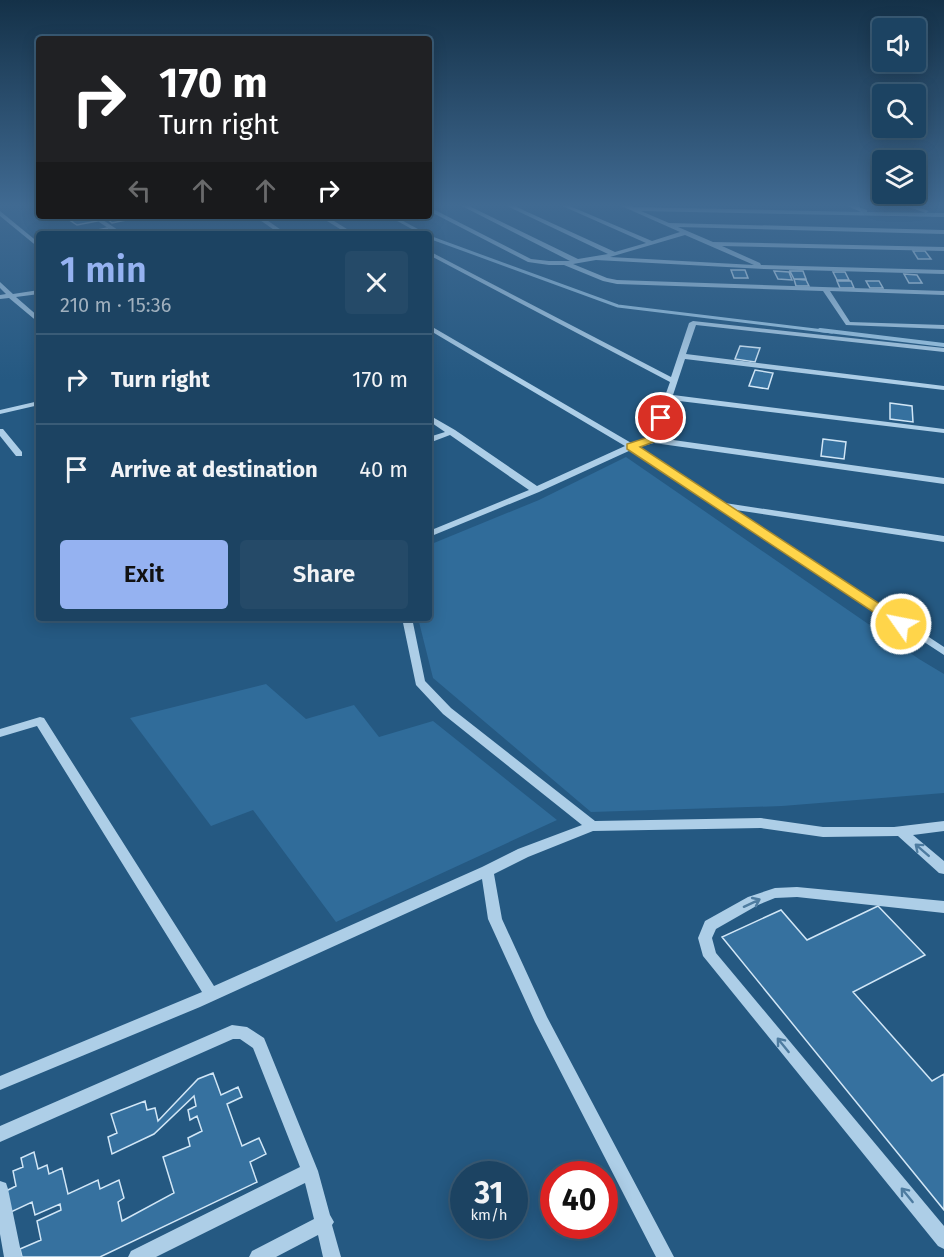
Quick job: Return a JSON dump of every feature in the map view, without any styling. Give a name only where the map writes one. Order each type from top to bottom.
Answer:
[{"type":"street","points":[[447,263],[674,381]]},
{"type":"street","points":[[537,263],[546,265],[566,263],[605,280],[617,282],[944,293]]},
{"type":"street","points":[[681,263],[944,272]]},
{"type":"street","points":[[755,263],[764,267]]},
{"type":"street","points":[[0,284],[36,318]]},
{"type":"street","points":[[825,289],[848,324],[944,327]]},
{"type":"street","points":[[0,297],[36,292]]},
{"type":"street","points":[[654,440],[693,322],[944,350]]},
{"type":"street","points":[[432,329],[631,447],[944,652]]},
{"type":"street","points":[[682,356],[944,388]]},
{"type":"street","points":[[668,397],[944,431]]},
{"type":"street","points":[[0,412],[36,404]]},
{"type":"street","points":[[432,419],[536,490]]},
{"type":"street","points":[[0,431],[19,454]]},
{"type":"street","points":[[432,439],[452,432]]},
{"type":"street","points":[[432,533],[536,490],[631,447],[654,440],[944,481]]},
{"type":"street","points":[[721,506],[944,539]]},
{"type":"street","points":[[408,621],[420,682],[447,711],[592,826]]},
{"type":"street","points":[[0,733],[40,721],[211,994]]},
{"type":"street","points":[[0,1083],[211,994],[523,853],[592,826],[761,824],[823,832],[900,831],[944,826]]},
{"type":"street","points":[[900,831],[944,869]]},
{"type":"street","points":[[487,871],[495,919],[543,1022],[666,1257]]},
{"type":"street","points":[[944,907],[797,892],[775,893],[753,901],[710,925],[705,938],[711,956],[944,1240]]},
{"type":"street","points":[[0,1134],[232,1032],[242,1032],[259,1044],[309,1171],[325,1222],[332,1257]]},
{"type":"street","points":[[137,1257],[309,1171]]},
{"type":"street","points":[[0,1189],[13,1257]]},
{"type":"street","points":[[258,1257],[325,1222]]},
{"type":"shaded area","points":[[626,457],[944,674],[944,793],[782,806],[591,812],[433,678],[419,621],[432,621],[432,544],[539,500]]},
{"type":"shaded area","points":[[266,684],[306,719],[354,705],[379,737],[433,721],[557,820],[336,922],[253,810],[211,826],[130,718]]},
{"type":"building","points":[[731,270],[745,270],[748,278],[734,278]]},
{"type":"building","points":[[774,271],[789,272],[792,280],[778,279]]},
{"type":"building","points":[[790,271],[803,271],[806,279],[794,279]]},
{"type":"building","points":[[833,272],[845,272],[849,280],[837,280]]},
{"type":"building","points":[[904,274],[917,275],[922,283],[909,283]]},
{"type":"building","points":[[794,279],[806,280],[809,286],[796,286]]},
{"type":"building","points":[[837,281],[851,281],[854,288],[840,288]]},
{"type":"building","points":[[866,281],[879,281],[883,288],[870,288]]},
{"type":"building","points":[[740,346],[760,348],[755,362],[735,359]]},
{"type":"building","points":[[755,370],[773,373],[768,389],[749,386]]},
{"type":"building","points":[[890,403],[912,406],[913,422],[890,419]]},
{"type":"building","points":[[823,439],[846,442],[844,459],[821,456]]},
{"type":"building","points":[[878,906],[925,955],[853,992],[932,1081],[944,1074],[944,1210],[722,937],[781,910],[807,940]]},
{"type":"building","points":[[213,1073],[221,1095],[238,1087],[242,1097],[227,1104],[242,1146],[259,1138],[266,1154],[250,1162],[257,1182],[100,1257],[22,1257],[20,1249],[41,1240],[37,1221],[61,1210],[60,1204],[35,1215],[32,1202],[11,1212],[6,1191],[16,1186],[13,1171],[23,1167],[21,1158],[34,1152],[38,1169],[47,1165],[49,1174],[62,1168],[68,1194],[98,1180],[100,1189],[119,1180],[124,1198],[118,1202],[122,1221],[174,1193],[163,1157],[190,1146],[188,1138],[202,1131],[197,1116],[190,1120],[188,1110],[196,1106],[194,1096],[154,1134],[112,1154],[108,1137],[117,1133],[111,1114],[145,1101],[147,1110],[155,1108],[158,1121],[198,1079]]},
{"type":"waterway","points":[[499,263],[618,306],[832,332]]},
{"type":"waterway","points":[[820,330],[944,345]]},
{"type":"route","points":[[661,418],[654,440],[631,447],[901,624]]}]
